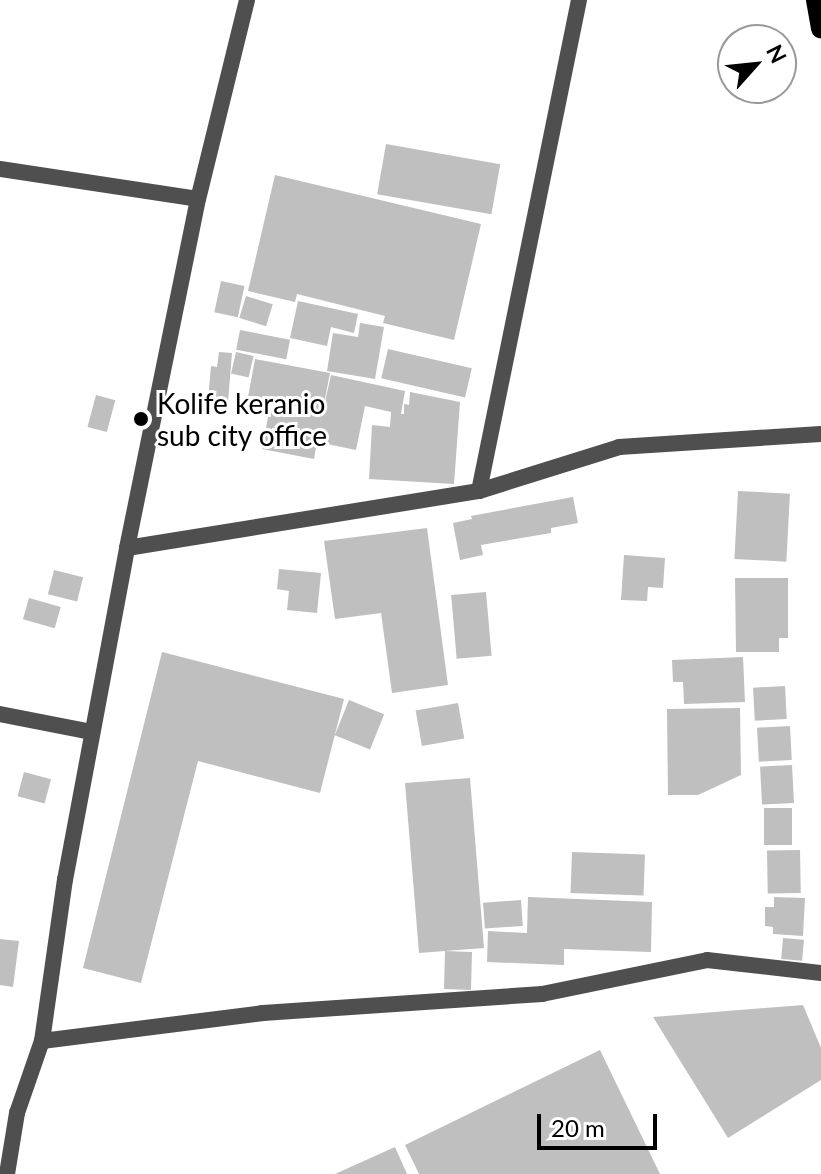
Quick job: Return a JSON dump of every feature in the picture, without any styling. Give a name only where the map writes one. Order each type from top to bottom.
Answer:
[{"type":"main road","points":[[816,0],[821,29]]},
{"type":"street","points":[[7,1174],[17,1113],[42,1041],[65,880],[92,732],[198,199],[247,0]]},
{"type":"street","points":[[479,491],[579,0]]},
{"type":"street","points":[[0,169],[198,199]]},
{"type":"street","points":[[127,548],[479,491],[619,447],[821,434]]},
{"type":"street","points":[[0,714],[92,732]]},
{"type":"street","points":[[42,1041],[263,1013],[542,994],[707,960],[821,973]]},
{"type":"building","points":[[386,144],[500,164],[491,214],[377,194]]},
{"type":"building","points":[[275,175],[481,224],[454,340],[383,323],[385,316],[297,294],[295,302],[248,291]]},
{"type":"building","points":[[221,281],[244,286],[238,317],[214,312]]},
{"type":"building","points":[[246,296],[273,304],[266,326],[239,318]]},
{"type":"building","points":[[298,301],[358,314],[354,333],[331,327],[327,346],[290,338]]},
{"type":"building","points":[[360,323],[384,327],[375,379],[327,371],[333,333],[358,337]]},
{"type":"building","points":[[240,330],[290,340],[286,359],[236,350]]},
{"type":"building","points":[[388,349],[472,368],[465,398],[381,378]]},
{"type":"building","points":[[219,352],[232,353],[228,402],[208,400],[211,366],[217,367]]},
{"type":"building","points":[[236,352],[254,356],[249,377],[231,373]]},
{"type":"building","points":[[255,359],[330,373],[320,424],[331,375],[405,391],[401,414],[404,414],[404,404],[409,405],[410,392],[460,402],[454,484],[369,479],[372,425],[390,427],[391,412],[365,406],[356,450],[317,442],[314,459],[262,449],[269,412],[295,417],[297,407],[248,397]]},
{"type":"building","points":[[96,395],[115,400],[107,432],[87,427]]},
{"type":"building","points":[[738,491],[790,494],[786,562],[734,559]]},
{"type":"building","points":[[573,497],[578,523],[551,528],[551,533],[481,545],[483,555],[460,560],[453,523],[472,519],[471,516]]},
{"type":"building","points":[[427,528],[448,685],[392,693],[381,613],[335,619],[324,541]]},
{"type":"building","points":[[624,555],[665,558],[663,588],[648,587],[647,601],[621,600]]},
{"type":"building","points":[[279,569],[321,573],[317,613],[287,610],[289,591],[277,589]]},
{"type":"building","points":[[54,570],[83,577],[77,602],[48,594]]},
{"type":"building","points":[[735,578],[788,578],[788,638],[779,638],[779,652],[736,652]]},
{"type":"building","points":[[486,592],[492,656],[457,659],[451,595]]},
{"type":"building","points":[[29,598],[61,607],[55,628],[23,619]]},
{"type":"building","points":[[162,652],[344,699],[320,793],[198,761],[141,983],[83,968]]},
{"type":"building","points":[[743,657],[745,702],[684,704],[683,682],[673,682],[672,660]]},
{"type":"building","points":[[785,686],[787,719],[755,721],[753,688]]},
{"type":"building","points":[[349,700],[384,714],[370,749],[335,735]]},
{"type":"building","points":[[458,703],[464,738],[422,746],[416,710]]},
{"type":"building","points":[[740,708],[741,775],[698,795],[668,795],[667,709]]},
{"type":"building","points":[[790,726],[792,760],[759,762],[757,728]]},
{"type":"building","points":[[792,765],[794,803],[762,805],[760,767]]},
{"type":"building","points":[[24,772],[51,779],[45,803],[18,796]]},
{"type":"building","points":[[470,778],[484,948],[419,953],[405,783]]},
{"type":"building","points":[[764,808],[792,808],[792,845],[764,845]]},
{"type":"building","points":[[800,850],[801,893],[768,894],[767,851]]},
{"type":"building","points":[[572,852],[645,855],[644,896],[571,893]]},
{"type":"building","points":[[528,897],[652,902],[651,952],[564,949],[564,965],[487,962],[488,931],[527,933]]},
{"type":"building","points":[[774,897],[805,898],[803,936],[773,934],[773,927],[765,926],[765,907],[774,907]]},
{"type":"building","points":[[521,900],[523,926],[485,929],[483,903]]},
{"type":"building","points":[[783,938],[804,940],[802,961],[781,959]]},
{"type":"building","points":[[0,939],[19,941],[13,987],[0,985]]},
{"type":"building","points":[[445,951],[472,952],[471,990],[444,989]]},
{"type":"building","points":[[803,1005],[821,1048],[821,1080],[728,1138],[653,1017]]},
{"type":"building","points":[[600,1050],[660,1174],[419,1174],[405,1145]]},
{"type":"building","points":[[395,1147],[407,1174],[335,1174]]},
{"type":"place","name":"Kolife keranio sub city office","points":[[141,419]]}]
